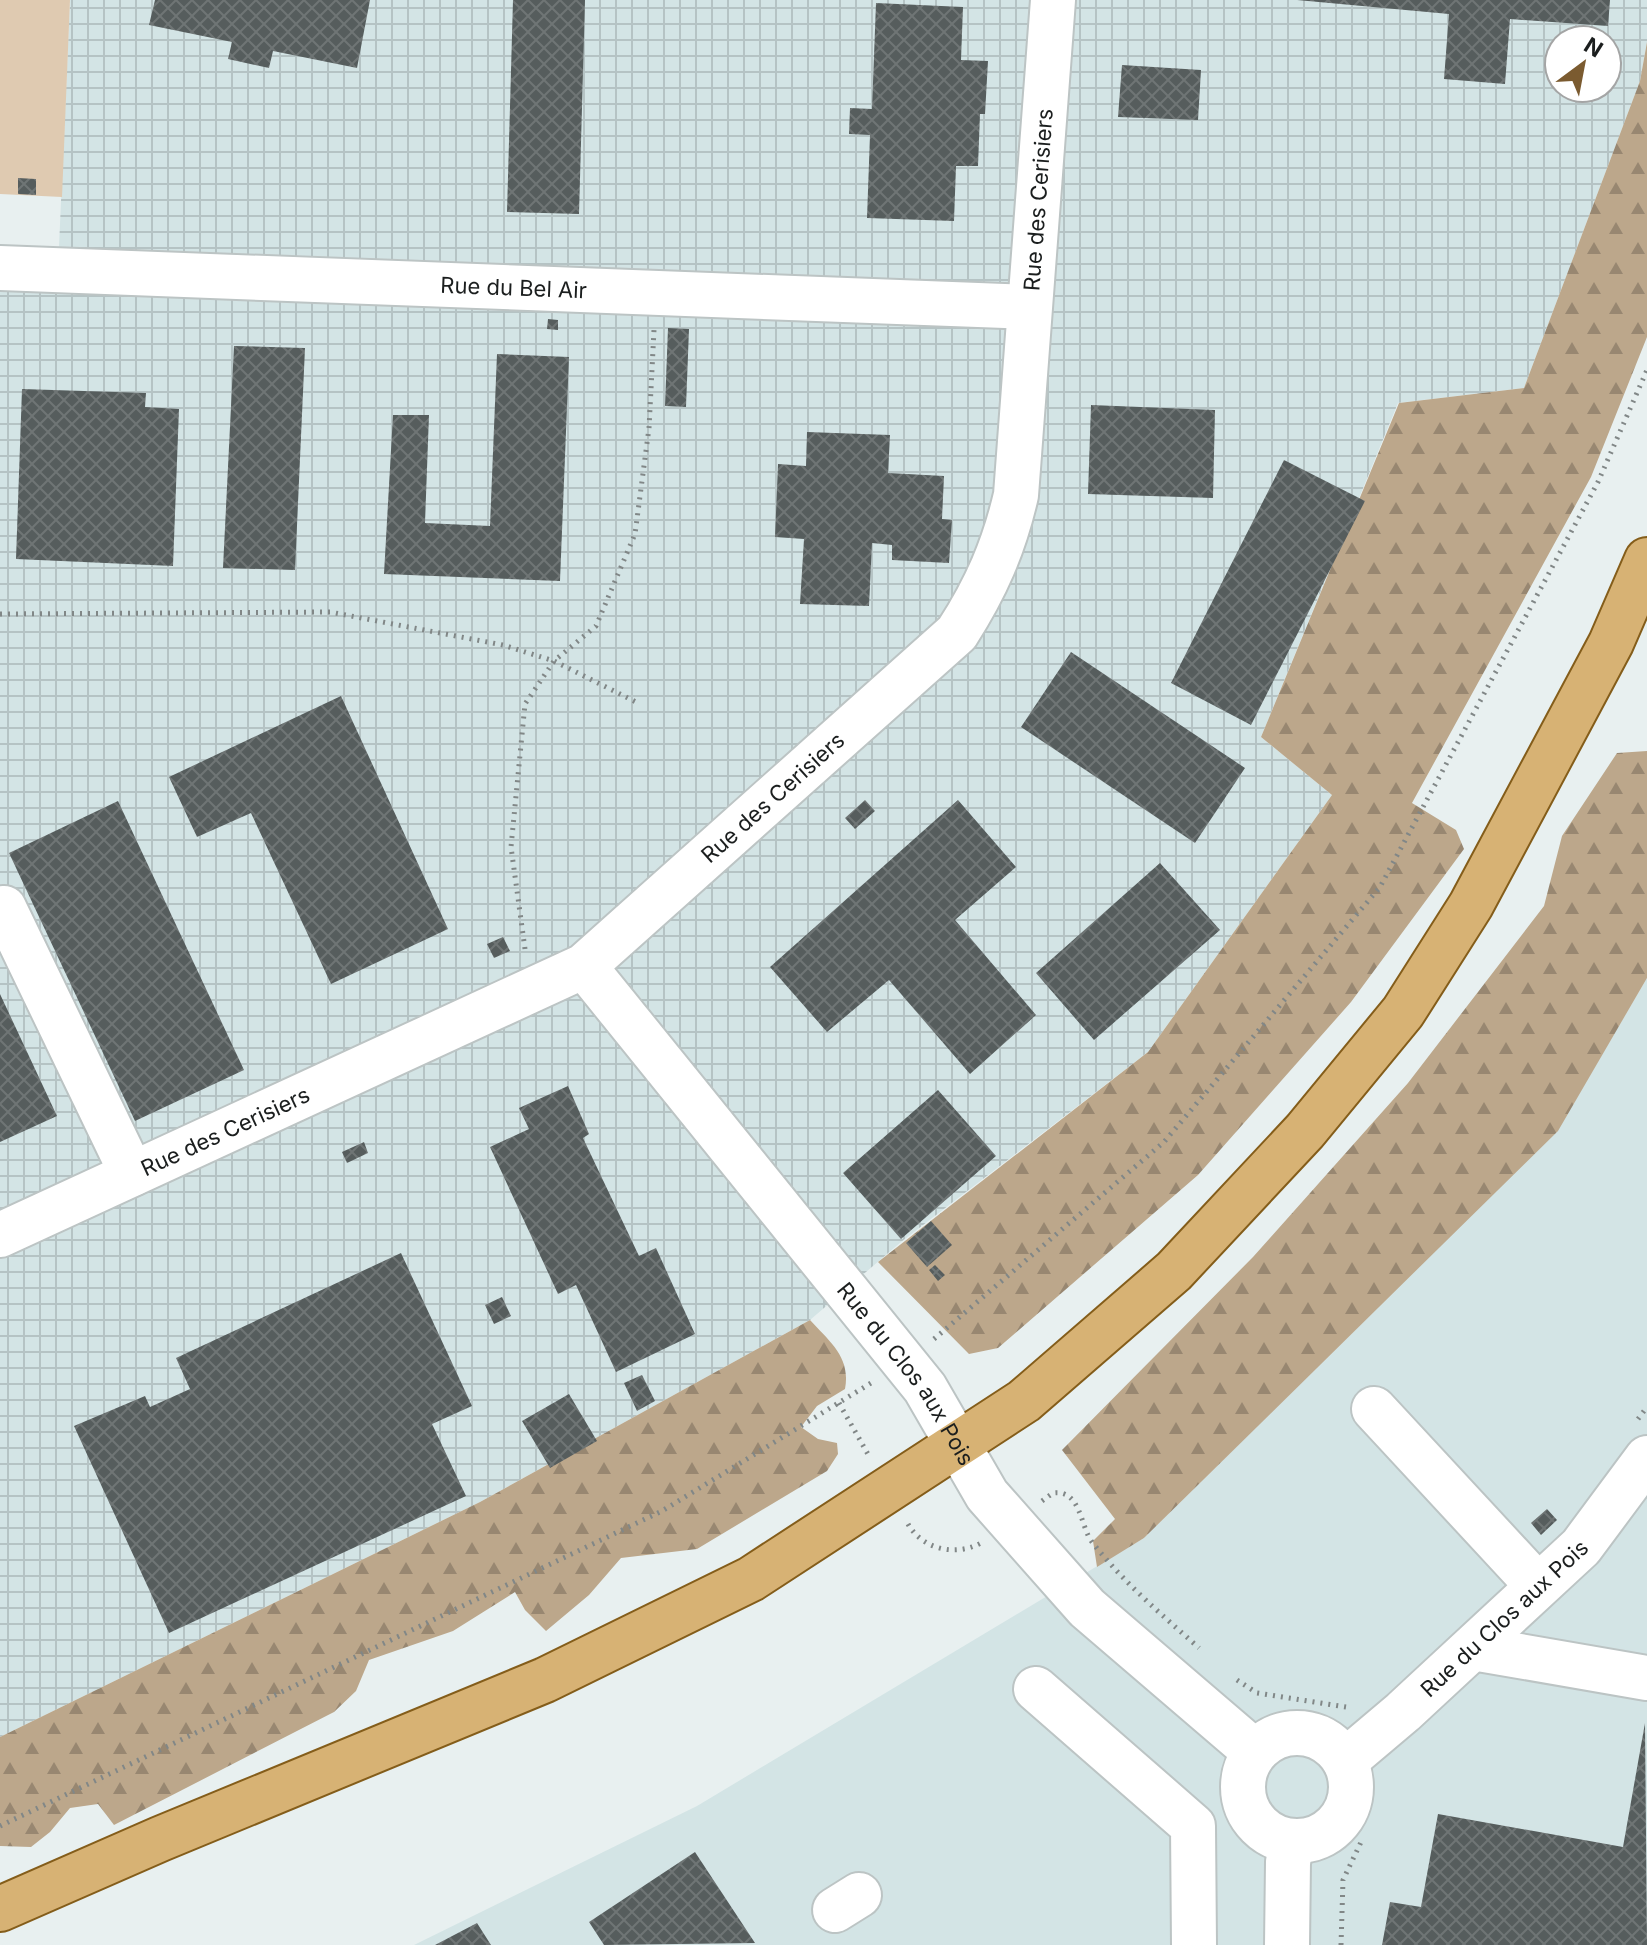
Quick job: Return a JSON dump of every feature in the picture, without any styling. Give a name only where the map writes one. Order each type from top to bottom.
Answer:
[{"type":"main road","points":[[3,1912],[160,1839],[586,1660],[751,1579],[958,1447],[1024,1401],[1174,1271],[1305,1131],[1403,1012],[1486,878],[1611,643],[1647,560]]},
{"type":"street","name":"Rue des Cerisiers","points":[[0,1235],[584,966],[919,671],[957,633],[990,577],[1005,541],[1016,495],[1053,0]]},
{"type":"street","name":"Rue du Bel Air","points":[[0,268],[1029,307]]},
{"type":"street","points":[[4,908],[132,1174]]},
{"type":"street","name":"Rue du Clos aux Pois","points":[[584,966],[925,1388],[987,1495],[1087,1608],[1255,1752]]},
{"type":"street","points":[[1374,1409],[1538,1586]]},
{"type":"street","name":"Rue du Clos aux Pois","points":[[1345,1761],[1581,1547],[1647,1458]]},
{"type":"street","points":[[1473,1648],[1647,1678]]},
{"type":"street","points":[[1036,1689],[1096,1751],[1162,1809],[1193,1826],[1186,1891],[1194,1945]]},
{"type":"street","points":[[1302,1733],[1327,1742],[1345,1761],[1351,1794],[1347,1810],[1324,1835],[1292,1842],[1275,1837],[1250,1815],[1243,1783],[1255,1752],[1284,1734],[1302,1733]]},
{"type":"street","points":[[1287,1945],[1288,1862],[1292,1842]]},
{"type":"path","points":[[530,991],[511,847],[525,704],[554,661],[596,626],[635,534],[649,428],[656,293]]},
{"type":"path","points":[[933,1340],[1164,1142],[1380,887],[1584,509],[1647,370]]},
{"type":"path","points":[[0,614],[330,612],[503,645],[554,661],[638,703]]},
{"type":"path","points":[[0,1826],[662,1511],[871,1383]]},
{"type":"path","points":[[1341,1945],[1343,1880],[1362,1840]]},
{"type":"shaded area","points":[[0,0],[70,0],[62,197],[0,194]]},
{"type":"shaded area","points":[[70,0],[1647,0],[1647,42],[1640,81],[1524,388],[1398,403],[1261,737],[1332,795],[1148,1052],[901,1242],[810,1320],[480,1502],[0,1737],[0,268],[58,269]]},
{"type":"shaded area","points":[[1647,978],[1647,1945],[414,1945],[697,1806],[1144,1538],[1557,1131]]},
{"type":"green space","points":[[1647,42],[1647,337],[1591,477],[1412,803],[1456,830],[1464,849],[1351,1002],[1198,1175],[998,1348],[969,1354],[878,1262],[1148,1052],[1332,795],[1261,737],[1399,403],[1524,388],[1640,81]]},
{"type":"green space","points":[[1647,751],[1647,978],[1558,1131],[1144,1538],[1097,1567],[1093,1541],[1115,1519],[1062,1450],[1253,1257],[1408,1083],[1544,906],[1562,836],[1617,753]]},
{"type":"green space","points":[[810,1320],[837,1351],[845,1368],[845,1389],[817,1406],[801,1427],[818,1439],[837,1443],[838,1454],[827,1471],[697,1549],[621,1558],[589,1595],[546,1631],[525,1610],[515,1592],[453,1631],[369,1660],[356,1691],[334,1712],[114,1825],[98,1804],[70,1808],[50,1832],[31,1847],[0,1846],[0,1737],[480,1502]]},
{"type":"building","points":[[155,0],[370,0],[357,68],[273,51],[269,68],[228,59],[232,42],[149,25]]},
{"type":"building","points":[[513,0],[585,0],[579,214],[507,212]]},
{"type":"building","points":[[1297,0],[1610,0],[1608,24],[1510,19],[1505,84],[1444,79],[1449,14]]},
{"type":"building","points":[[876,3],[963,7],[961,60],[988,61],[985,114],[980,114],[978,166],[956,166],[954,221],[867,218],[870,135],[849,134],[850,108],[872,109]]},
{"type":"building","points":[[1122,65],[1201,70],[1198,120],[1118,117]]},
{"type":"building","points":[[18,178],[36,179],[36,195],[18,194]]},
{"type":"building","points":[[548,319],[558,320],[558,330],[547,329]]},
{"type":"building","points":[[668,328],[689,329],[686,407],[665,406]]},
{"type":"building","points":[[234,346],[305,348],[295,570],[223,568]]},
{"type":"building","points":[[497,354],[569,357],[560,581],[384,574],[393,415],[429,415],[425,523],[490,526]]},
{"type":"building","points":[[22,389],[146,393],[145,407],[179,409],[173,566],[16,559]]},
{"type":"building","points":[[1091,405],[1215,410],[1213,498],[1088,494]]},
{"type":"building","points":[[807,432],[890,435],[888,473],[944,476],[942,519],[952,520],[949,563],[892,560],[892,545],[872,543],[869,606],[800,604],[804,539],[775,537],[778,464],[806,466]]},
{"type":"building","points":[[1284,460],[1365,501],[1251,725],[1171,683]]},
{"type":"building","points":[[1071,652],[1245,768],[1195,843],[1021,727]]},
{"type":"building","points":[[341,696],[448,929],[331,984],[251,813],[197,837],[169,777]]},
{"type":"building","points":[[865,800],[875,811],[855,829],[845,818]]},
{"type":"building","points":[[958,800],[1016,867],[955,920],[1036,1015],[970,1074],[889,980],[827,1032],[770,967]]},
{"type":"building","points":[[118,801],[244,1070],[135,1121],[9,853]]},
{"type":"building","points":[[1160,863],[1220,930],[1094,1040],[1036,973]]},
{"type":"building","points":[[503,937],[510,951],[494,958],[487,944]]},
{"type":"building","points":[[0,994],[57,1116],[0,1142]]},
{"type":"building","points":[[568,1086],[589,1134],[583,1138],[639,1256],[656,1248],[695,1334],[616,1372],[576,1285],[558,1294],[490,1147],[529,1129],[519,1108]]},
{"type":"building","points":[[938,1090],[996,1156],[901,1239],[843,1173]]},
{"type":"building","points":[[364,1142],[368,1153],[347,1163],[342,1152]]},
{"type":"building","points":[[931,1221],[952,1245],[927,1267],[906,1243]]},
{"type":"building","points":[[401,1253],[472,1406],[432,1424],[466,1496],[169,1633],[74,1426],[145,1396],[150,1407],[190,1389],[176,1358]]},
{"type":"building","points":[[935,1265],[945,1275],[938,1281],[929,1270]]},
{"type":"building","points":[[502,1297],[511,1316],[494,1324],[485,1305]]},
{"type":"building","points":[[642,1375],[655,1401],[637,1411],[624,1383]]},
{"type":"building","points":[[569,1394],[597,1441],[550,1468],[522,1421]]},
{"type":"building","points":[[1547,1509],[1557,1520],[1541,1535],[1531,1523]]},
{"type":"building","points":[[1645,1723],[1647,1945],[1382,1945],[1390,1902],[1421,1907],[1438,1814],[1623,1847]]},
{"type":"building","points":[[695,1852],[755,1943],[604,1945],[589,1922]]},
{"type":"building","points":[[477,1923],[491,1945],[435,1945]]}]
